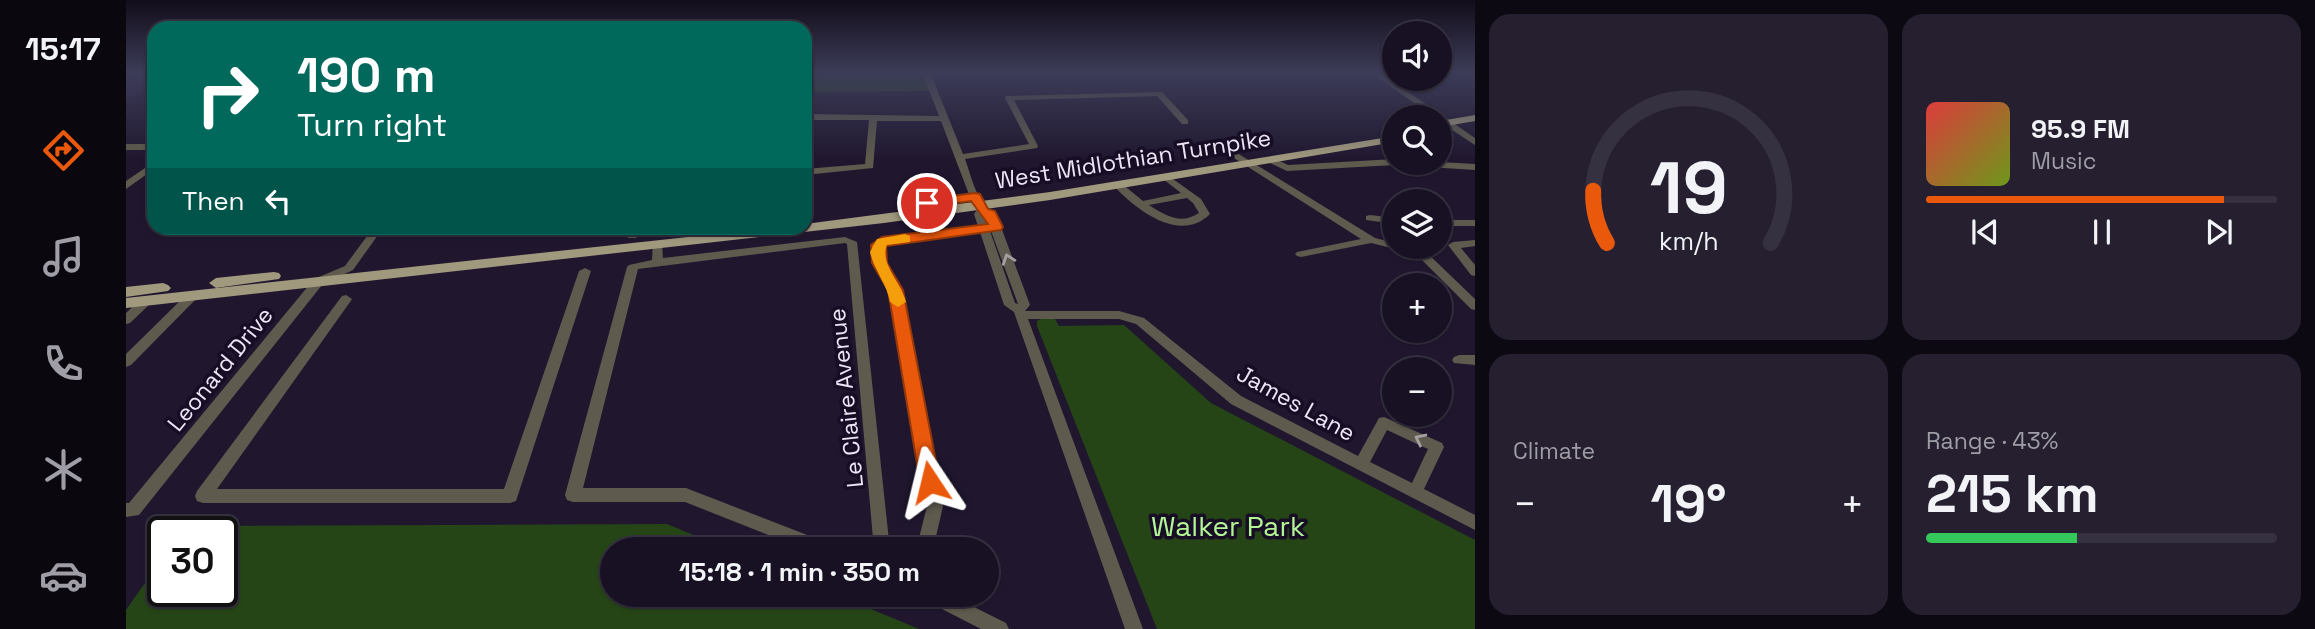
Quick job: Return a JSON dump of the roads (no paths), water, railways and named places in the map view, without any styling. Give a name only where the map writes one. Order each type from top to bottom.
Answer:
[{"type":"main road","points":[[1452,125],[1475,118]]},
{"type":"main road","points":[[1452,126],[1475,127]]},
{"type":"main road","name":"West Midlothian Turnpike","points":[[812,217],[980,205],[1237,156],[1382,133]]},
{"type":"main road","name":"West Midlothian Turnpike","points":[[812,220],[980,205],[1382,141]]},
{"type":"main road","name":"West Midlothian Turnpike","points":[[126,292],[641,235]]},
{"type":"main road","name":"West Midlothian Turnpike","points":[[126,303],[318,282],[643,235]]},
{"type":"street","points":[[938,101],[980,205],[979,214],[990,228],[1010,305],[1019,313],[1134,629]]},
{"type":"street","points":[[960,157],[1034,146],[1011,101]]},
{"type":"street","points":[[1166,101],[1185,122]]},
{"type":"street","points":[[812,117],[945,117]]},
{"type":"street","points":[[812,171],[870,166],[873,117]]},
{"type":"street","points":[[1452,128],[1475,142]]},
{"type":"street","points":[[126,147],[147,147]]},
{"type":"street","points":[[1237,156],[1371,240],[1382,243]]},
{"type":"street","points":[[1271,160],[1286,168],[1382,163]]},
{"type":"street","points":[[1452,166],[1475,167]]},
{"type":"street","points":[[126,186],[147,170]]},
{"type":"street","points":[[1118,185],[1154,214],[1170,220],[1196,220],[1205,214],[1197,201],[1166,177]]},
{"type":"street","points":[[1140,204],[1188,195]]},
{"type":"street","points":[[1370,218],[1382,219]]},
{"type":"street","points":[[1452,223],[1475,223]]},
{"type":"street","points":[[927,537],[935,506],[896,290],[879,263],[877,252],[882,242],[990,228]]},
{"type":"street","points":[[349,268],[373,235]]},
{"type":"street","points":[[650,235],[658,262],[633,267],[573,495],[686,495],[794,537]]},
{"type":"street","name":"Le Claire Avenue","points":[[658,262],[845,240],[852,242],[881,537]]},
{"type":"street","points":[[1301,254],[1371,240]]},
{"type":"street","points":[[1475,243],[1453,246],[1475,273]]},
{"type":"street","points":[[1427,259],[1475,306]]},
{"type":"street","name":"Leonard Drive","points":[[129,510],[318,282],[349,268]]},
{"type":"street","points":[[346,299],[203,496],[510,496],[585,271]]},
{"type":"street","points":[[126,362],[192,296]]},
{"type":"street","points":[[126,320],[146,301]]},
{"type":"street","name":"James Lane","points":[[1019,313],[1119,315],[1140,321],[1236,400],[1475,523]]},
{"type":"street","points":[[1459,360],[1475,360]]},
{"type":"street","points":[[1361,464],[1384,422],[1437,447],[1415,492]]},
{"type":"street","points":[[956,607],[1000,629]]},
{"type":"park label","name":"Walker Park","points":[[1228,526]]}]
